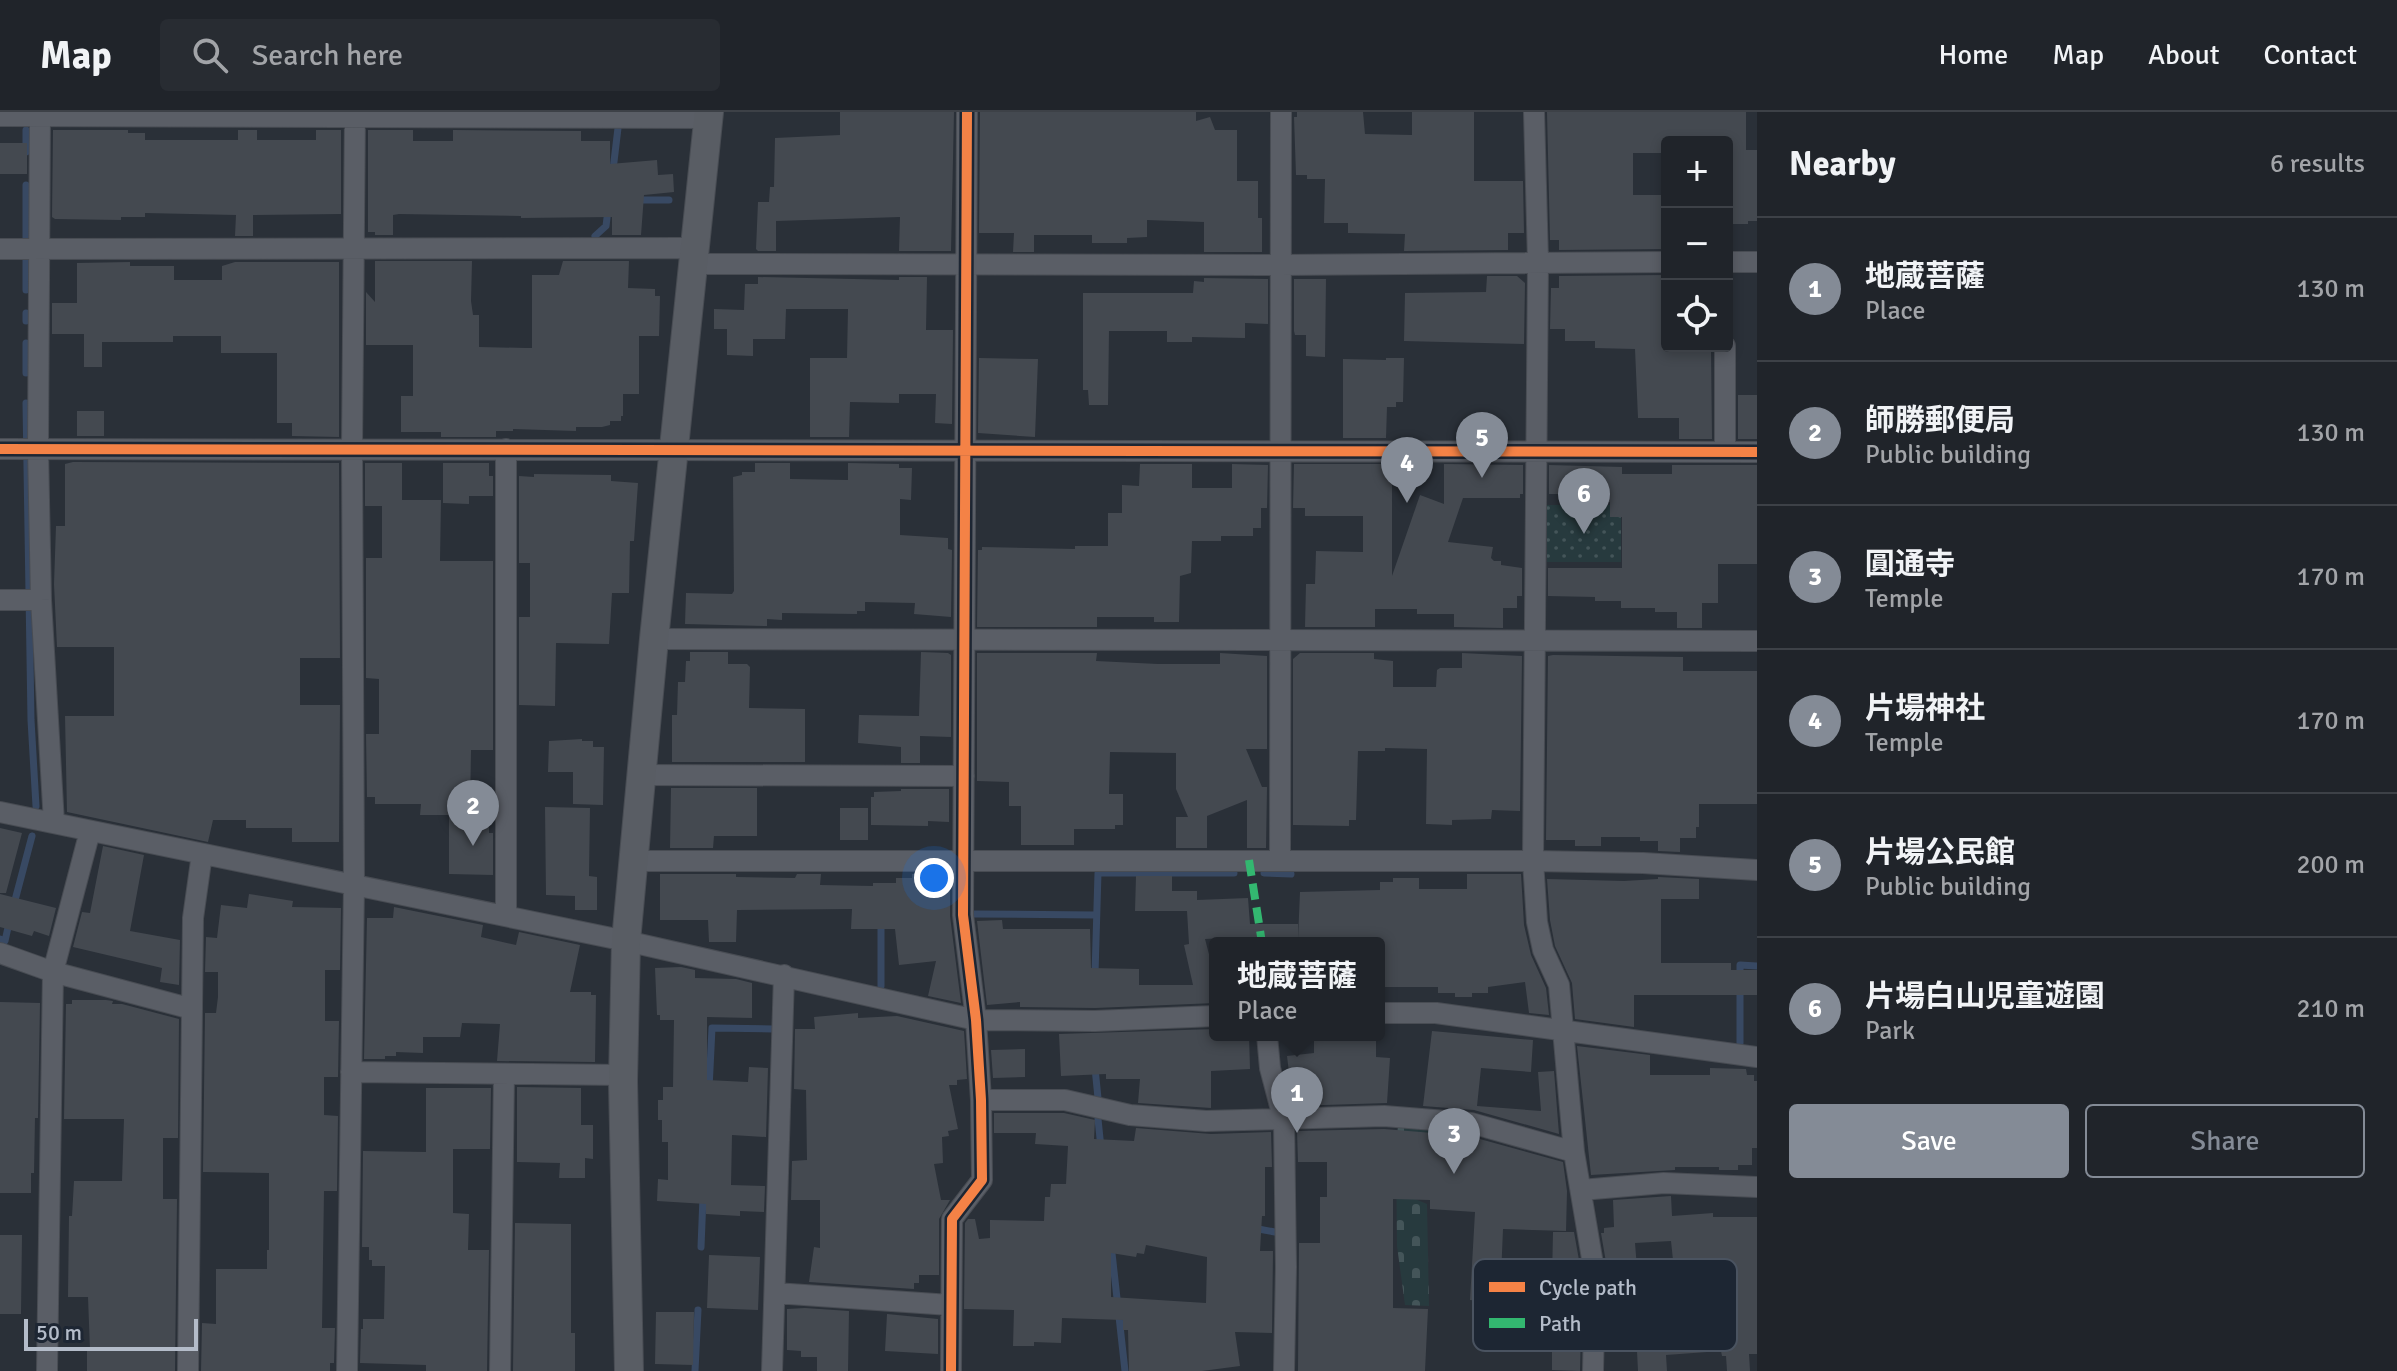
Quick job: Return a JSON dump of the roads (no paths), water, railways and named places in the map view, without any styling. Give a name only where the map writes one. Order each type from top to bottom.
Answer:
[{"type":"street","points":[[951,1371],[952,1219],[982,1180],[976,1020],[963,915],[967,112]]},
{"type":"street","points":[[1280,860],[1281,112]]},
{"type":"street","points":[[1534,112],[1538,261],[1533,861],[1537,922],[1543,950],[1559,985],[1574,1152],[1592,1259]]},
{"type":"street","points":[[40,114],[22,250],[22,449],[32,600],[54,823]]},
{"type":"street","points":[[347,1371],[354,885],[352,448],[355,114]]},
{"type":"street","points":[[0,116],[709,115],[626,941],[623,1075],[629,1371]]},
{"type":"street","points":[[22,250],[354,249],[966,265],[1661,262]]},
{"type":"street","points":[[1733,262],[1757,262]]},
{"type":"street","points":[[1725,352],[1725,452]]},
{"type":"street","points":[[22,449],[1757,452]]},
{"type":"street","points":[[506,449],[506,916]]},
{"type":"street","points":[[0,600],[32,600]]},
{"type":"street","points":[[654,639],[1757,641]]},
{"type":"street","points":[[642,775],[964,776]]},
{"type":"street","points":[[0,812],[626,941],[976,1020],[1095,1021],[1209,1016]]},
{"type":"street","points":[[47,1371],[53,972],[90,831]]},
{"type":"street","points":[[188,1371],[193,918],[202,854]]},
{"type":"street","points":[[634,861],[1533,861],[1643,863],[1757,870]]},
{"type":"street","points":[[0,953],[53,972],[192,1009]]},
{"type":"street","points":[[772,1371],[784,975]]},
{"type":"street","points":[[1385,1013],[1436,1013],[1757,1057]]},
{"type":"street","points":[[1268,1041],[1270,1068],[1284,1121],[1284,1371]]},
{"type":"street","points":[[351,1072],[623,1075]]},
{"type":"street","points":[[500,1371],[504,1074]]},
{"type":"street","points":[[981,1100],[1065,1100],[1130,1115],[1206,1121],[1384,1116],[1471,1123],[1574,1152]]},
{"type":"street","points":[[1581,1190],[1664,1183],[1757,1187]]},
{"type":"street","points":[[775,1293],[950,1305]]},
{"type":"street","points":[[1593,1351],[1593,1371]]},
{"type":"waterway","points":[[613,170],[618,128]]},
{"type":"waterway","points":[[26,130],[26,152]]},
{"type":"waterway","points":[[26,185],[26,290]]},
{"type":"waterway","points":[[636,200],[669,200]]},
{"type":"waterway","points":[[595,236],[606,226],[608,210]]},
{"type":"waterway","points":[[26,313],[26,321]]},
{"type":"waterway","points":[[26,343],[26,373]]},
{"type":"waterway","points":[[26,403],[31,720],[36,806]]},
{"type":"waterway","points":[[14,904],[32,836]]},
{"type":"waterway","points":[[1095,974],[1098,873],[1234,873]]},
{"type":"waterway","points":[[1264,873],[1291,874]]},
{"type":"waterway","points":[[973,914],[1096,915]]},
{"type":"waterway","points":[[881,921],[881,986]]},
{"type":"waterway","points":[[0,939],[5,941],[9,923]]},
{"type":"waterway","points":[[1740,1043],[1740,965],[1757,966]]},
{"type":"waterway","points":[[709,1089],[712,1028],[773,1029]]},
{"type":"waterway","points":[[1095,1068],[1098,1098]]},
{"type":"waterway","points":[[1098,1119],[1101,1148]]},
{"type":"waterway","points":[[701,1247],[703,1197]]},
{"type":"waterway","points":[[1253,1228],[1275,1232]]},
{"type":"waterway","points":[[1111,1244],[1125,1371]]},
{"type":"waterway","points":[[695,1371],[698,1310]]},
{"type":"place","name":"片場公民館","points":[[1482,478]]},
{"type":"place","name":"片場神社","points":[[1407,503]]},
{"type":"place","name":"片場白山児童遊園","points":[[1584,534]]},
{"type":"place","name":"師勝郵便局","points":[[473,846]]},
{"type":"place","name":"地蔵菩薩","points":[[1297,1133]]},
{"type":"place","name":"圓通寺","points":[[1454,1174]]}]
